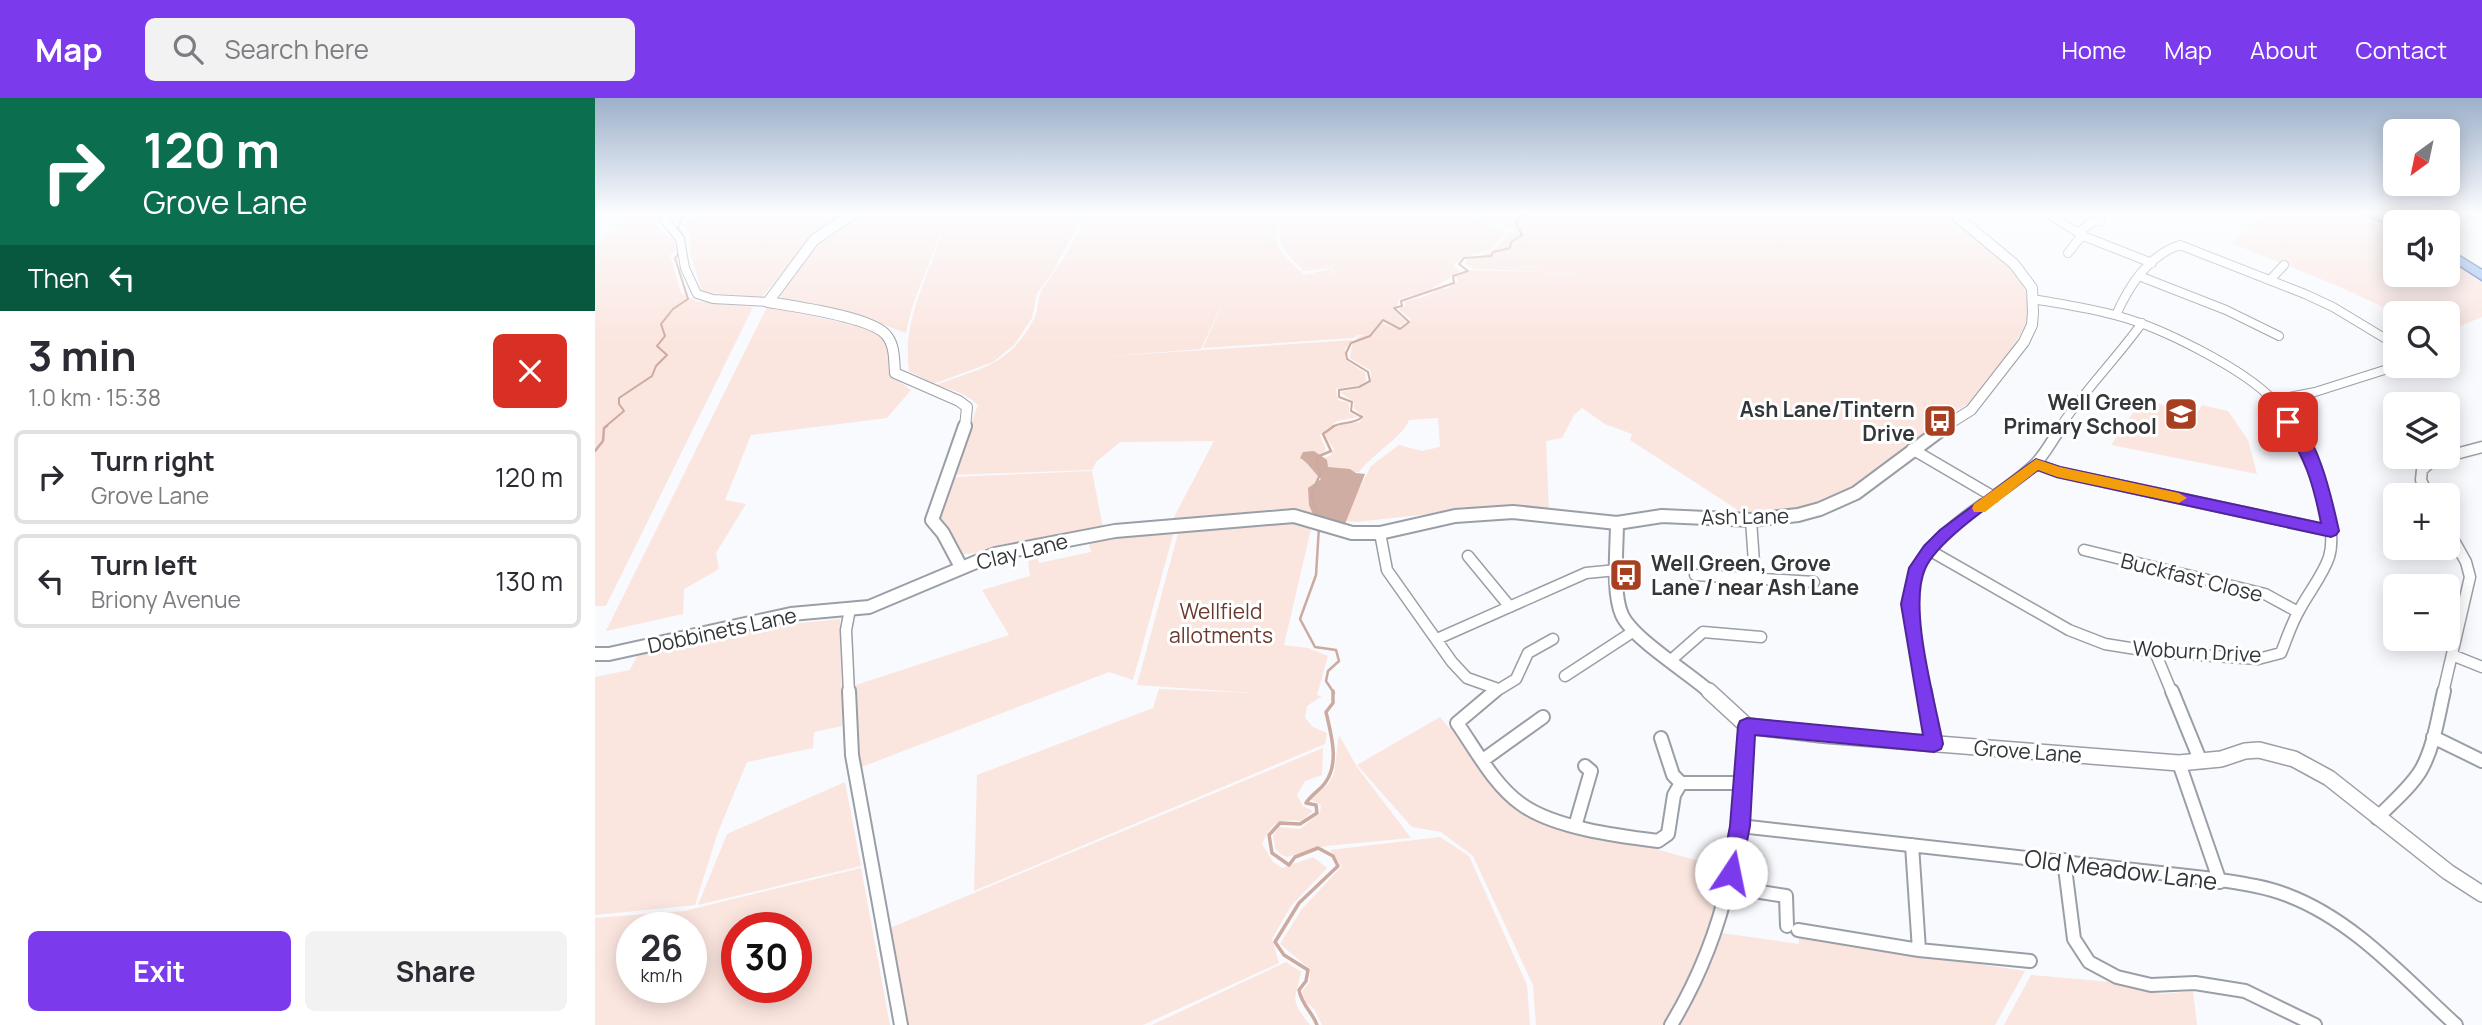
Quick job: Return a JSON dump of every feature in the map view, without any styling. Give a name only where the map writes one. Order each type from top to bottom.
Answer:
[{"type":"main road","points":[[2460,260],[2482,276]]},
{"type":"street","points":[[683,257],[697,294],[713,299],[768,302],[883,330],[890,341],[895,373],[912,384],[939,390],[957,398],[967,407],[968,423],[939,494],[932,520],[943,533],[961,567]]},
{"type":"street","points":[[768,302],[801,257]]},
{"type":"street","points":[[2006,257],[2028,282],[2033,299]]},
{"type":"street","points":[[2138,257],[2152,263]]},
{"type":"street","points":[[2116,315],[2123,297],[2139,276],[2159,257]]},
{"type":"street","points":[[2213,257],[2333,307],[2383,337]]},
{"type":"street","points":[[2270,280],[2284,265]]},
{"type":"street","points":[[2139,276],[2216,306],[2279,336]]},
{"type":"street","name":"Woburn Drive","points":[[1929,550],[2069,630],[2105,643],[2155,652],[2258,659],[2281,653],[2298,611],[2328,560],[2332,543],[2331,531],[2321,485],[2303,440],[2273,400],[2214,359],[2142,323],[2116,315],[2033,299]]},
{"type":"street","name":"Ash Lane","points":[[1616,523],[1662,516],[1751,520],[1798,515],[1820,509],[1856,493],[1980,401],[2024,342],[2032,325],[2033,299]]},
{"type":"street","points":[[1934,744],[1909,604],[1917,568],[1929,550],[2036,464],[2049,448],[2069,412],[2135,336],[2142,323]]},
{"type":"street","points":[[2273,400],[2315,392],[2383,370]]},
{"type":"street","points":[[2460,453],[2482,447]]},
{"type":"street","points":[[1913,449],[1994,498]]},
{"type":"street","points":[[2036,464],[2057,472],[2331,531]]},
{"type":"street","name":"Clay Lane","points":[[850,610],[887,601],[961,567],[1013,549],[1115,531],[1261,516],[1294,516],[1352,533],[1381,533],[1455,516],[1513,512],[1616,523]]},
{"type":"street","points":[[1751,520],[1755,577]]},
{"type":"street","points":[[1616,523],[1618,600],[1622,615],[1634,631],[1696,680],[1747,726],[1740,826],[1729,887],[1713,944],[1683,1007],[1671,1025]]},
{"type":"street","points":[[1381,533],[1387,570],[1437,639],[1467,678],[1498,689]]},
{"type":"street","name":"Buckfast Close","points":[[2084,550],[2265,594],[2298,611]]},
{"type":"street","points":[[2377,818],[2411,784],[2422,768],[2433,737],[2470,577],[2460,551]]},
{"type":"street","points":[[1468,556],[1510,607]]},
{"type":"street","points":[[1437,639],[1585,573],[1617,570]]},
{"type":"street","points":[[1695,575],[1814,582]]},
{"type":"street","points":[[850,610],[846,630],[852,755],[901,1025]]},
{"type":"street","name":"Dobbinets Lane","points":[[595,654],[609,654],[791,614],[850,610]]},
{"type":"street","points":[[1565,676],[1634,631]]},
{"type":"street","points":[[1670,661],[1703,632],[1761,637]]},
{"type":"street","points":[[1553,639],[1528,653],[1516,679],[1498,689],[1457,723],[1482,760],[1523,806],[1576,823],[1647,840],[1665,838],[1674,796],[1681,783]]},
{"type":"street","points":[[2155,652],[2201,762]]},
{"type":"street","points":[[2452,655],[2482,667]]},
{"type":"street","points":[[1482,760],[1543,716]]},
{"type":"street","name":"Grove Lane","points":[[1747,726],[2179,763],[2221,759],[2245,751],[2277,753],[2329,778],[2377,818],[2482,894]]},
{"type":"street","points":[[2433,737],[2482,761]]},
{"type":"street","points":[[1661,738],[1673,775],[1681,783],[1744,783]]},
{"type":"street","points":[[2179,763],[2220,882]]},
{"type":"street","points":[[1576,823],[1591,771],[1585,766]]},
{"type":"street","name":"Old Meadow Lane","points":[[1740,826],[2064,860],[2220,882],[2253,884],[2288,895],[2323,912],[2360,939],[2456,1025]]},
{"type":"street","points":[[1912,845],[1919,950]]},
{"type":"street","points":[[2064,860],[2074,940],[2088,962],[2117,977],[2151,985],[2195,983],[2245,991],[2315,1025]]},
{"type":"street","points":[[1729,887],[1786,896],[1792,928],[1919,950],[2030,961]]},
{"type":"green space","points":[[595,257],[671,257],[681,293],[696,301],[753,307],[606,606],[595,606]]},
{"type":"green space","points":[[691,257],[795,257],[761,298],[702,292]]},
{"type":"green space","points":[[805,257],[932,257],[914,302],[906,333],[871,320],[782,300],[779,291]]},
{"type":"green space","points":[[933,257],[1061,257],[1037,293],[1032,318],[1014,345],[993,362],[933,384],[909,371],[910,330]]},
{"type":"green space","points":[[1063,257],[1286,257],[1305,275],[1330,269],[1336,275],[1331,268],[1304,271],[1290,257],[1464,257],[1453,265],[1460,271],[1428,291],[1399,299],[1397,306],[1392,308],[1406,322],[1399,327],[1383,319],[1369,335],[1373,335],[1382,323],[1400,330],[1411,320],[1399,309],[1405,306],[1404,302],[1439,288],[1446,289],[1458,281],[1455,277],[1470,270],[1580,273],[1474,269],[1465,264],[1467,259],[1478,257],[1998,257],[2016,273],[2028,295],[2026,327],[1974,401],[1943,418],[1860,485],[1834,499],[1793,511],[1744,514],[1630,440],[1632,434],[1605,424],[1582,408],[1574,415],[1562,438],[1546,441],[1549,512],[1474,509],[1356,522],[1346,521],[1344,518],[1371,466],[1399,445],[1422,451],[1440,447],[1438,418],[1409,420],[1400,433],[1359,472],[1334,472],[1318,459],[1330,456],[1334,449],[1325,436],[1331,429],[1360,422],[1363,417],[1354,408],[1354,402],[1340,392],[1357,389],[1371,382],[1371,371],[1350,358],[1352,345],[1358,337],[1365,335],[1203,348],[1225,298],[1201,349],[1112,356],[1353,340],[1345,349],[1345,359],[1365,373],[1366,381],[1360,385],[1336,389],[1338,400],[1349,403],[1349,413],[1358,417],[1337,421],[1320,435],[1326,449],[1323,454],[1314,457],[1319,472],[1309,497],[1315,514],[1275,509],[1172,521],[1214,441],[1120,442],[1096,462],[1092,470],[951,475],[978,405],[963,394],[935,385],[980,369],[1004,356],[1024,335],[1034,319],[1041,292]]},
{"type":"green space","points":[[2266,257],[2383,257],[2383,287],[2460,287],[2460,260],[2482,276],[2482,317],[2460,326],[2460,301],[2383,301],[2383,307]]},
{"type":"green space","points":[[767,307],[860,326],[878,333],[889,349],[890,375],[911,390],[887,418],[751,435],[725,500],[746,504],[716,553],[719,569],[684,589],[683,614],[606,631]]},
{"type":"green space","name":"Well Green Primary School","points":[[2144,397],[2174,410],[2178,405],[2197,413],[2202,405],[2228,411],[2248,440],[2257,474],[2111,445]]},
{"type":"green space","points":[[1092,471],[1103,528],[1027,545],[960,555],[937,520],[951,477]]},
{"type":"green space","name":"Wellfield allotments","points":[[1292,522],[1311,529],[1284,645],[1308,648],[1328,656],[1317,695],[1322,696],[1307,706],[1305,718],[1313,727],[1327,733],[1325,744],[974,891],[977,775],[1153,708],[1159,689],[1254,693],[1137,685],[1179,530]]},
{"type":"green space","points":[[1175,528],[1133,680],[1109,672],[859,768],[856,685],[1009,635],[982,590],[1030,576],[1027,552],[1036,549],[1039,563],[1091,552],[1088,540]]},
{"type":"green space","points":[[840,619],[842,726],[814,732],[813,748],[747,762],[718,832],[695,905],[595,915],[595,677],[630,670],[638,654],[772,626]]},
{"type":"green space","points":[[1440,717],[1449,728],[1457,723],[1523,806],[1652,843],[1659,850],[1732,870],[1729,887],[1671,1025],[1536,1025],[1533,985],[1473,856],[1441,832],[1412,827],[1357,765]]},
{"type":"green space","points":[[1339,735],[1357,767],[1411,838],[1326,846],[1287,857],[1280,854],[1275,848],[1273,835],[1279,827],[1300,829],[1320,813],[1321,805],[1310,799],[1328,784],[1334,774]]},
{"type":"green space","points":[[1323,748],[1322,775],[1305,781],[1297,795],[1303,806],[1313,811],[1301,821],[1276,824],[1262,844],[1273,862],[1282,868],[1313,857],[1327,868],[1291,906],[1272,939],[1279,963],[1143,1025],[907,1025],[890,928]]},
{"type":"green space","points":[[845,782],[861,866],[698,905],[727,834]]},
{"type":"green space","points":[[1440,837],[1469,856],[1527,985],[1530,1025],[1322,1025],[1315,1010],[1304,1001],[1302,991],[1310,982],[1310,969],[1280,944],[1302,909],[1342,866],[1330,850]]},
{"type":"green space","points":[[861,868],[890,1025],[595,1025],[595,918],[616,916],[616,1003],[707,1003],[707,912],[671,912]]},
{"type":"green space","points":[[1722,933],[1799,944],[1799,937],[2025,971],[1995,1025],[1678,1025]]},
{"type":"green space","points":[[1286,962],[1301,972],[1295,1000],[1310,1025],[1152,1025]]},
{"type":"green space","points":[[2031,975],[2123,983],[2162,994],[2193,991],[2197,1025],[2004,1025]]},
{"type":"shaded area","points":[[1314,451],[1327,460],[1328,467],[1350,469],[1365,474],[1345,524],[1314,517],[1309,505],[1308,488],[1321,479],[1300,458],[1303,452]]},
{"type":"waterway","points":[[605,427],[624,411],[619,404],[619,398],[652,376],[656,366],[667,355],[657,346],[665,336],[661,324],[673,309],[688,299],[676,257]]},
{"type":"waterway","points":[[1334,426],[1362,417],[1351,411],[1352,402],[1339,397],[1339,390],[1359,387],[1370,381],[1368,372],[1347,359],[1346,353],[1351,343],[1370,336],[1383,320],[1400,329],[1409,322],[1394,308],[1402,306],[1401,301],[1454,283],[1453,276],[1468,271],[1459,264],[1464,258],[1474,257]]},
{"type":"waterway","points":[[595,451],[603,441],[604,428],[607,426]]},
{"type":"waterway","points":[[1318,517],[1311,495],[1321,472],[1316,466],[1317,457],[1331,451],[1323,434],[1334,426]]},
{"type":"waterway","points":[[1319,527],[1316,575],[1300,619],[1315,647],[1336,650],[1339,661],[1328,671],[1326,681],[1333,692]]},
{"type":"waterway","points":[[1317,1025],[1299,990],[1306,981],[1308,970],[1284,955],[1275,942],[1299,903],[1338,866],[1333,856],[1318,848],[1295,857],[1289,865],[1272,853],[1269,835],[1280,823],[1300,824],[1317,813],[1316,805],[1306,803],[1325,783],[1332,767],[1333,748],[1326,712],[1333,703],[1333,692]]},
{"type":"slow traffic","points":[[1980,508],[2036,464],[2057,472],[2179,498]]},
{"type":"place","name":"Well Green Primary School","points":[[2181,414]]},
{"type":"place","name":"Ash Lane/Tintern Drive","points":[[1940,421]]},
{"type":"place","name":"Well Green, Grove Lane / near Ash Lane","points":[[1626,575]]},
{"type":"route","points":[[1731,873],[1740,826],[1747,726],[1934,744],[1909,604],[1917,568],[1929,550],[1946,534],[2036,464],[2057,472],[2331,531],[2321,485],[2303,440],[2288,422]]}]
